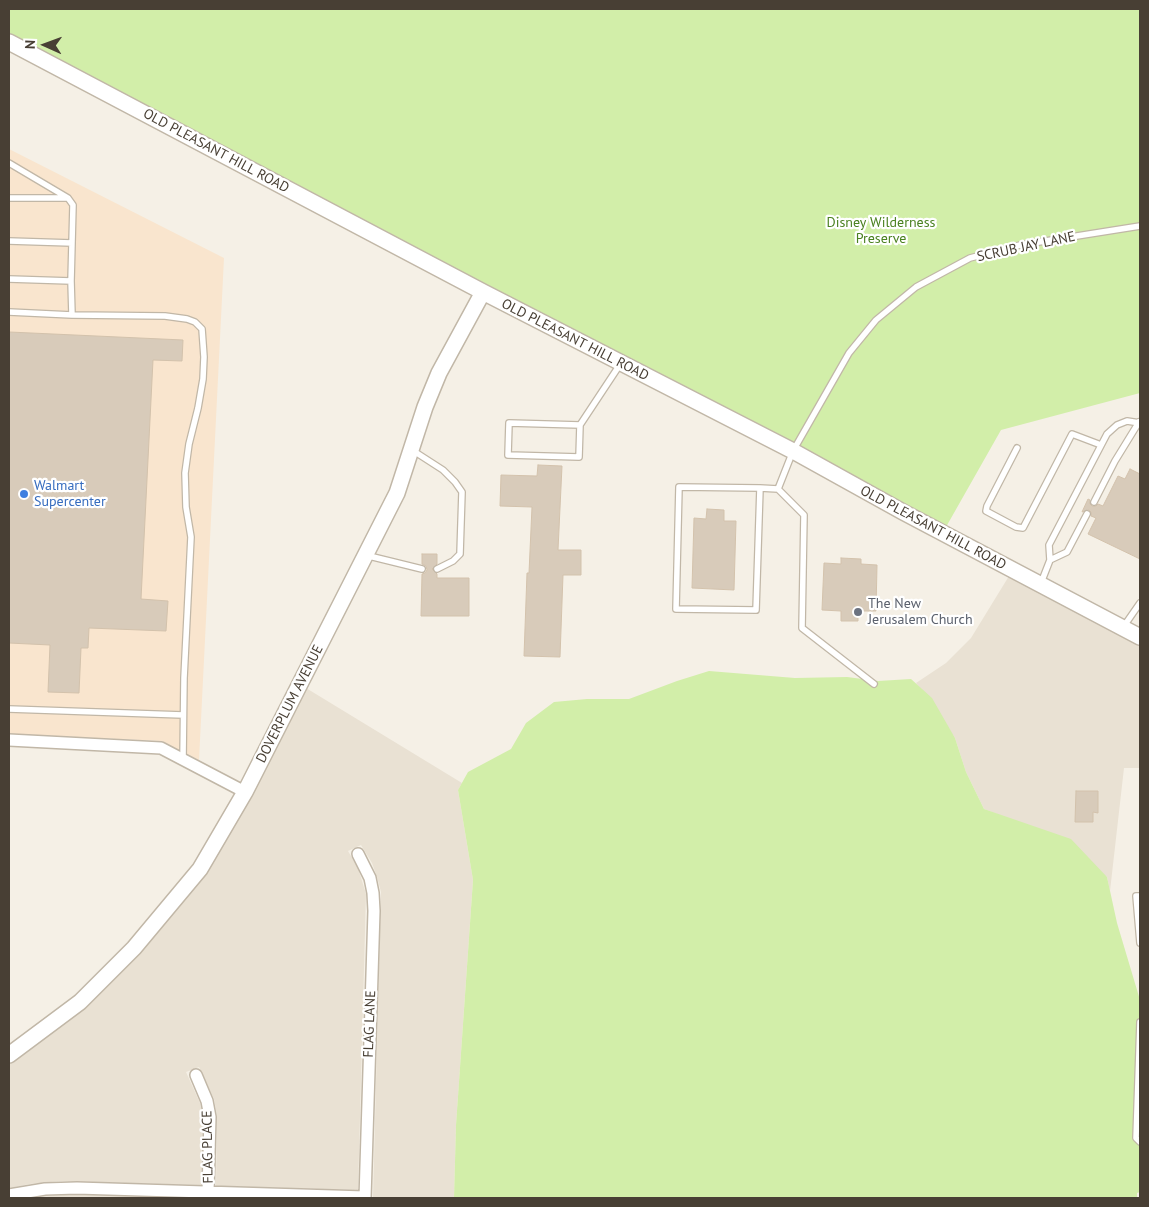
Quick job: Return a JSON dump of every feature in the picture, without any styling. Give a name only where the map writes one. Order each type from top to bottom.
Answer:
[{"type":"street","name":"OLD PLEASANT HILL ROAD","points":[[9,42],[620,364],[793,451],[903,512],[1140,637]]},
{"type":"street","name":"DOVERPLUM AVENUE","points":[[9,1055],[80,1002],[134,948],[200,869],[245,792],[397,493],[438,373],[483,292]]},
{"type":"street","points":[[9,740],[161,748],[245,792]]},
{"type":"street","name":"FLAG LANE","points":[[358,854],[370,878],[374,911],[365,1198]]},
{"type":"street","name":"FLAG PLACE","points":[[196,1076],[207,1101],[210,1117],[208,1192]]},
{"type":"street","points":[[9,1195],[31,1190],[61,1188],[365,1198]]},
{"type":"lane","points":[[9,163],[68,198],[73,205],[72,314]]},
{"type":"lane","points":[[9,198],[68,198]]},
{"type":"lane","name":"SCRUB JAY LANE","points":[[778,489],[793,451],[849,352],[876,320],[916,287],[970,258],[1020,245],[1140,226]]},
{"type":"lane","points":[[9,241],[72,243]]},
{"type":"lane","points":[[9,279],[71,281]]},
{"type":"lane","points":[[9,312],[165,316],[188,319],[195,322],[202,329],[203,378],[185,473],[186,507],[191,536],[183,714],[183,759]]},
{"type":"lane","points":[[580,425],[509,423],[508,455],[579,457],[580,425],[620,364]]},
{"type":"lane","points":[[1040,584],[1050,560],[1049,546],[1107,434],[1117,425],[1127,422],[1140,423],[1115,461],[1094,502]]},
{"type":"lane","points":[[1017,448],[986,511],[1016,527],[1023,528],[1072,434],[1101,445]]},
{"type":"lane","points":[[411,449],[443,470],[456,482],[462,492],[460,554],[453,561],[437,568]]},
{"type":"lane","points":[[760,488],[756,610],[676,609],[679,487],[760,488],[778,489],[804,515],[802,628],[874,684]]},
{"type":"lane","points":[[1050,560],[1067,552],[1087,514]]},
{"type":"lane","points":[[365,555],[422,569]]},
{"type":"lane","points":[[1123,628],[1140,603]]},
{"type":"lane","points":[[9,709],[183,714]]},
{"type":"lane","points":[[1138,896],[1140,943]]},
{"type":"lane","points":[[1138,1140],[1140,1022]]},
{"type":"shaded area","points":[[9,149],[224,258],[199,760],[161,741],[9,734]]},
{"type":"shaded area","points":[[1009,576],[1140,645],[1140,768],[1124,768],[1110,891],[1107,877],[1020,823],[984,809],[966,772],[955,738],[916,683],[946,663],[971,638]]},
{"type":"shaded area","points":[[306,688],[462,783],[458,790],[473,880],[456,1125],[454,1198],[373,1198],[381,892],[372,863],[361,845],[348,851],[358,868],[366,894],[358,1190],[216,1186],[217,1116],[214,1099],[199,1067],[186,1072],[200,1103],[203,1117],[201,1185],[61,1181],[9,1188],[9,1063],[18,1057],[206,872],[255,790]]},
{"type":"shaded area","points":[[77,1194],[204,1198],[23,1198]]},
{"type":"green space","name":"Disney Wilderness Preserve","points":[[9,9],[1140,9],[1140,393],[1001,430],[946,527],[9,35]]},
{"type":"green space","points":[[709,671],[795,678],[847,677],[878,681],[911,679],[932,698],[955,738],[966,772],[984,809],[1071,839],[1107,877],[1117,923],[1140,1000],[1139,1101],[1133,1125],[1140,1141],[1140,1192],[1137,1193],[1137,1198],[454,1198],[456,1125],[473,880],[458,790],[468,772],[511,749],[526,723],[554,702],[587,699],[629,699]]},
{"type":"building","points":[[9,332],[183,340],[182,361],[153,360],[141,599],[168,601],[166,631],[89,628],[88,648],[81,648],[79,693],[48,692],[50,645],[9,643]]},
{"type":"building","points":[[538,465],[562,466],[558,550],[581,550],[581,575],[563,575],[560,657],[524,656],[532,507],[500,506],[501,475],[537,476]]},
{"type":"building","points":[[1130,469],[1140,474],[1140,559],[1088,534],[1096,518],[1091,516],[1089,510],[1082,512],[1088,499],[1092,506],[1098,504],[1103,506],[1118,476],[1125,479]]},
{"type":"building","points":[[707,509],[724,510],[724,521],[736,521],[734,590],[692,588],[694,518],[706,519]]},
{"type":"building","points":[[422,554],[437,554],[437,564],[432,569],[437,574],[437,578],[469,578],[469,616],[421,616],[422,574],[427,570],[426,566],[422,564]]},
{"type":"building","points":[[841,558],[861,559],[861,564],[877,565],[876,611],[858,611],[858,621],[841,621],[841,611],[822,610],[824,563],[841,564]]},
{"type":"building","points":[[1076,791],[1098,791],[1098,813],[1093,812],[1093,822],[1075,822]]},
{"type":"place","name":"Walmart Supercenter","points":[[24,494]]},
{"type":"place","name":"The New Jerusalem Church","points":[[858,612]]}]
